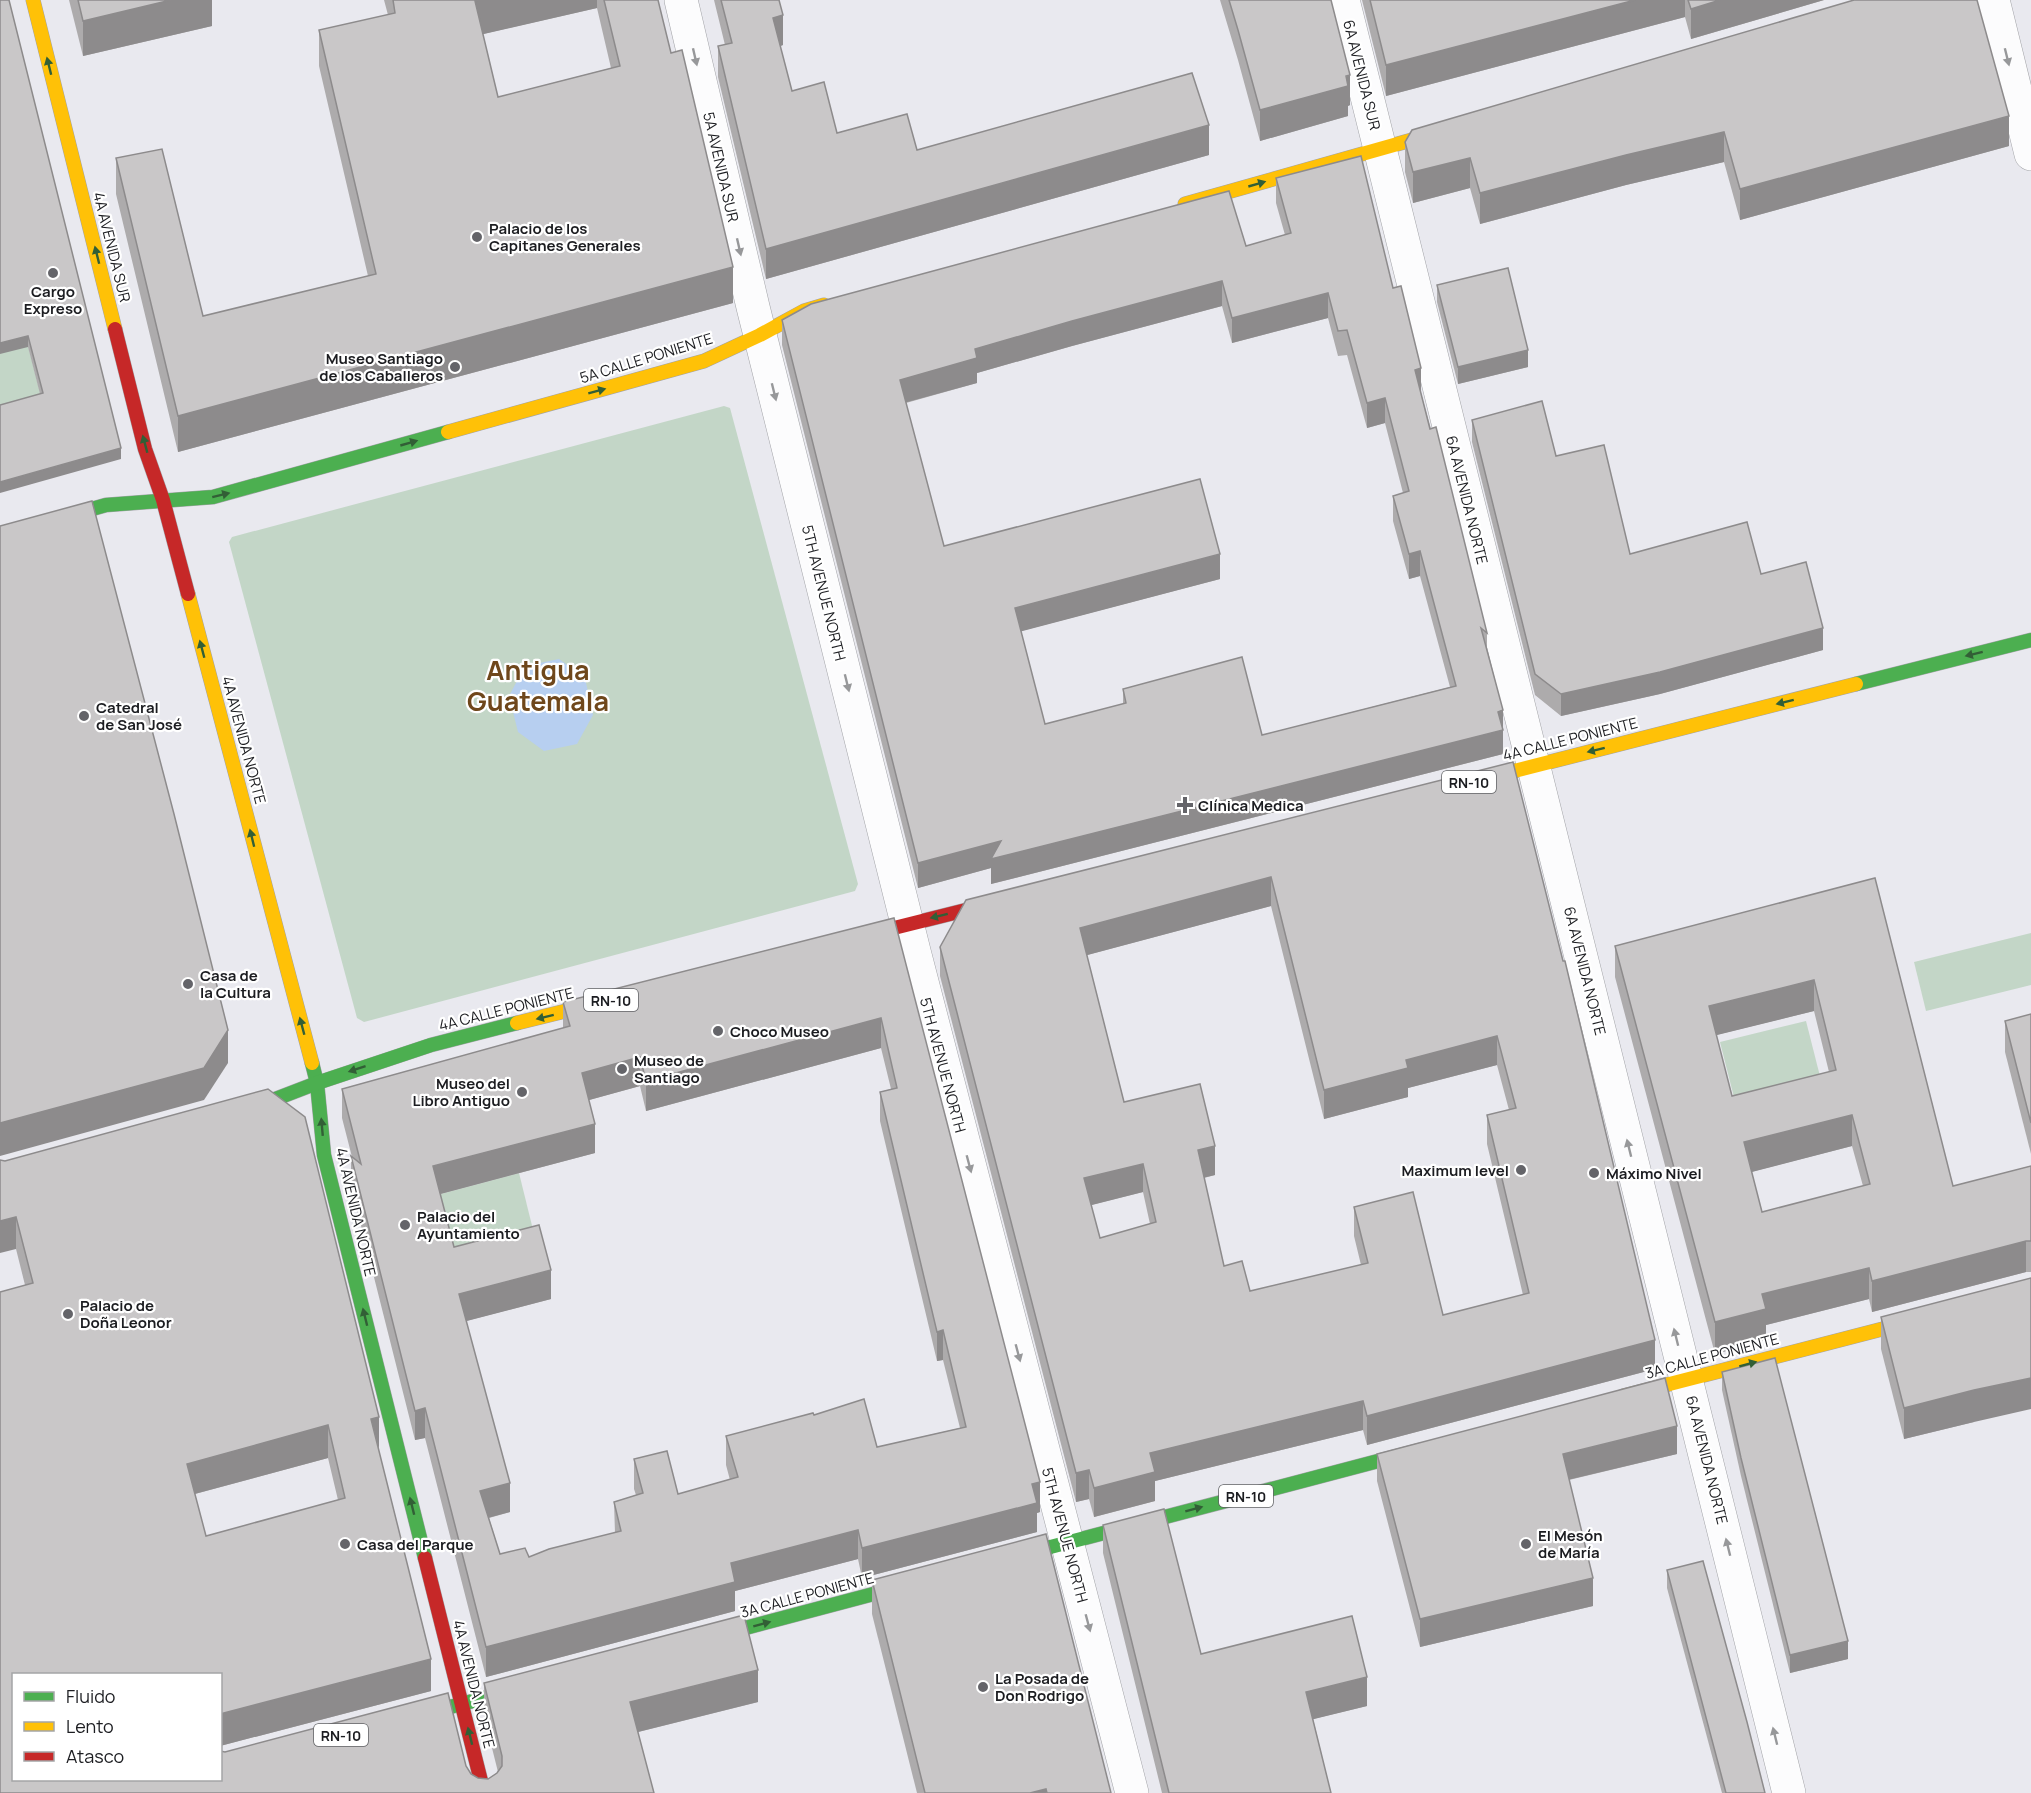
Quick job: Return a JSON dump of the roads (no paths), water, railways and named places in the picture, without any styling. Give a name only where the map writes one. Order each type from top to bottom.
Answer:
[{"type":"main road","name":"4A AVENIDA SUR","points":[[33,0],[145,449],[163,500]]},
{"type":"main road","points":[[1173,208],[1460,127]]},
{"type":"main road","name":"5A CALLE PONIENTE","points":[[0,535],[106,505],[213,497],[705,361],[804,311],[838,301]]},
{"type":"main road","name":"4A AVENIDA NORTE","points":[[163,500],[317,1083],[324,1155],[484,1793]]},
{"type":"main road","name":"4A CALLE PONIENTE","points":[[1453,786],[2031,640]]},
{"type":"main road","points":[[841,941],[1018,896]]},
{"type":"main road","name":"4A CALLE PONIENTE","points":[[317,1083],[430,1045],[621,997]]},
{"type":"main road","name":"RN-10","points":[[219,1116],[265,1103],[317,1083]]},
{"type":"main road","name":"3A CALLE PONIENTE","points":[[1606,1401],[1939,1314]]},
{"type":"main road","name":"RN-10","points":[[987,1564],[1434,1446]]},
{"type":"main road","name":"3A CALLE PONIENTE","points":[[690,1643],[930,1579]]},
{"type":"main road","points":[[393,1722],[542,1683]]},
{"type":"street","name":"5A AVENIDA SUR","points":[[681,0],[760,335]]},
{"type":"street","name":"6A AVENIDA SUR","points":[[1343,0],[1380,150]]},
{"type":"street","points":[[1994,0],[2031,154]]},
{"type":"street","name":"6A AVENIDA NORTE","points":[[1380,150],[1789,1793]]},
{"type":"street","name":"5TH AVENUE NORTH","points":[[760,335],[907,925],[1132,1793]]},
{"type":"water","points":[[559,659],[585,678],[593,715],[577,744],[544,751],[518,732],[509,696],[525,666]]},
{"type":"place","name":"Palacio de los Capitanes Generales","points":[[477,237]]},
{"type":"place","name":"Cargo Expreso","points":[[53,273]]},
{"type":"place","name":"Museo Santiago de los Caballeros","points":[[455,367]]},
{"type":"place","name":"Catedral de San José","points":[[84,716]]},
{"type":"place","name":"Clínica Medica","points":[[1185,805]]},
{"type":"place","name":"Casa de la Cultura","points":[[188,984]]},
{"type":"place","name":"Choco Museo","points":[[718,1031]]},
{"type":"place","name":"Museo de Santiago","points":[[622,1069]]},
{"type":"place","name":"Museo del Libro Antiguo","points":[[522,1092]]},
{"type":"place","name":"Maximum level","points":[[1521,1170]]},
{"type":"place","name":"Máximo Nivel","points":[[1594,1173]]},
{"type":"place","name":"Palacio del Ayuntamiento","points":[[405,1225]]},
{"type":"place","name":"Palacio de Doña Leonor","points":[[68,1314]]},
{"type":"place","name":"Casa del Parque","points":[[345,1544]]},
{"type":"place","name":"El Mesón de María","points":[[1526,1544]]},
{"type":"place","name":"La Posada de Don Rodrigo","points":[[983,1687]]},
{"type":"district","name":"Antigua Guatemala","points":[[538,684]]}]
